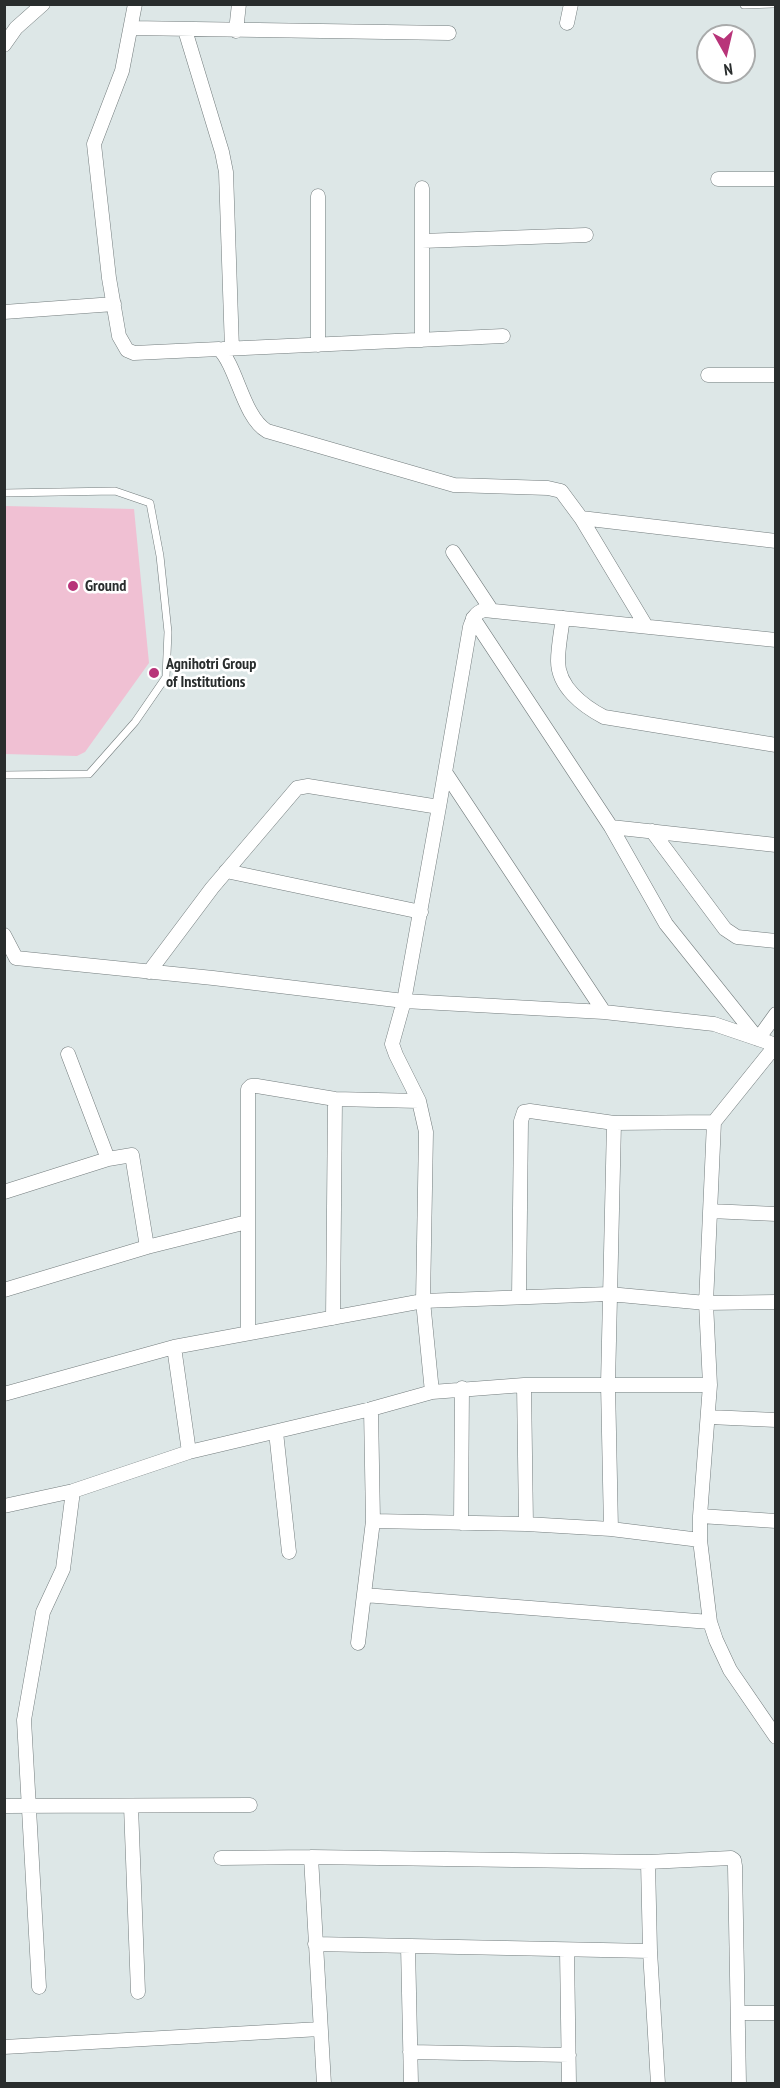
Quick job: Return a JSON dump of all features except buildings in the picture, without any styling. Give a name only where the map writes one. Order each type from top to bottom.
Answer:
[{"type":"street","points":[[4,45],[16,28],[43,4]]},
{"type":"street","points":[[135,4],[122,71],[94,144],[99,201],[119,336],[127,350],[134,353],[503,336]]},
{"type":"street","points":[[236,31],[239,4]]},
{"type":"street","points":[[567,23],[571,4]]},
{"type":"street","points":[[131,28],[449,33]]},
{"type":"street","points":[[185,30],[226,172],[225,356],[243,398],[260,425],[267,431],[454,485],[556,489],[565,495],[581,518],[646,626]]},
{"type":"street","points":[[718,179],[776,179]]},
{"type":"street","points":[[422,188],[422,340]]},
{"type":"street","points":[[318,196],[318,345]]},
{"type":"street","points":[[422,241],[586,235]]},
{"type":"street","points":[[4,312],[114,304]]},
{"type":"street","points":[[708,375],[776,375]]},
{"type":"street","points":[[581,518],[776,540]]},
{"type":"street","points":[[453,552],[492,611]]},
{"type":"street","points":[[432,1392],[423,1301],[426,1140],[419,1101],[396,1055],[393,1044],[404,1001],[421,912],[473,618],[478,612],[492,611],[776,640]]},
{"type":"street","points":[[473,618],[615,827],[666,924],[766,1028],[776,1045],[714,1122],[706,1303],[710,1384],[709,1417],[700,1516],[700,1540],[710,1622],[718,1646],[730,1670],[776,1737]]},
{"type":"street","points":[[563,618],[558,662],[560,672],[568,689],[587,708],[604,717],[776,745]]},
{"type":"street","points":[[445,772],[604,1012]]},
{"type":"street","points":[[149,972],[226,871],[291,793],[302,786],[439,807]]},
{"type":"street","points":[[615,827],[776,845]]},
{"type":"street","points":[[649,831],[725,929],[737,937],[776,941]]},
{"type":"street","points":[[226,871],[421,912]]},
{"type":"street","points":[[4,935],[10,961],[213,978],[404,1001],[604,1012],[766,1028]]},
{"type":"street","points":[[68,1054],[108,1159]]},
{"type":"street","points":[[248,1332],[248,1089],[251,1086],[257,1086],[335,1099],[419,1101]]},
{"type":"street","points":[[333,1318],[335,1099]]},
{"type":"street","points":[[519,1297],[522,1115],[530,1111],[614,1123],[714,1122]]},
{"type":"street","points":[[611,1529],[608,1384],[614,1123]]},
{"type":"street","points":[[4,1192],[108,1159],[132,1155],[147,1247]]},
{"type":"street","points":[[710,1211],[776,1214]]},
{"type":"street","points":[[4,1290],[147,1247],[247,1222]]},
{"type":"street","points":[[4,1394],[174,1347],[423,1301],[609,1294],[706,1303],[776,1302]]},
{"type":"street","points":[[174,1347],[189,1452]]},
{"type":"street","points":[[4,1506],[73,1491],[189,1452],[371,1409],[432,1392],[524,1384],[710,1384]]},
{"type":"street","points":[[524,1384],[526,1524]]},
{"type":"street","points":[[460,1523],[462,1388]]},
{"type":"street","points":[[358,1643],[374,1521],[371,1409]]},
{"type":"street","points":[[709,1417],[776,1420]]},
{"type":"street","points":[[276,1432],[289,1551]]},
{"type":"street","points":[[39,1988],[24,1719],[42,1612],[63,1569],[73,1491]]},
{"type":"street","points":[[700,1516],[776,1521]]},
{"type":"street","points":[[374,1521],[526,1524],[611,1529],[700,1540]]},
{"type":"street","points":[[364,1595],[710,1622]]},
{"type":"street","points":[[4,1806],[250,1805]]},
{"type":"street","points":[[131,1806],[138,1992]]},
{"type":"street","points":[[221,1858],[311,1857],[648,1862],[725,1857],[734,1860],[739,2084]]},
{"type":"street","points":[[311,1857],[324,2084]]},
{"type":"street","points":[[648,1862],[650,1951],[658,2084]]},
{"type":"street","points":[[315,1944],[650,1951]]},
{"type":"street","points":[[408,1946],[411,2084]]},
{"type":"street","points":[[567,1950],[569,2084]]},
{"type":"street","points":[[738,2013],[776,2013]]},
{"type":"street","points":[[4,2047],[320,2029]]},
{"type":"street","points":[[410,2052],[569,2055]]},
{"type":"lane","points":[[744,5],[773,4]]},
{"type":"lane","points":[[4,493],[115,491],[150,503],[160,556],[168,632],[166,677],[135,722],[89,774],[4,776]]},
{"type":"shaded area","name":"Ground","points":[[5,506],[134,509],[149,663],[85,752],[77,756],[5,754]]},
{"type":"place","name":"Ground","points":[[73,586]]},
{"type":"place","name":"Agnihotri Group of Institutions","points":[[154,673]]}]
